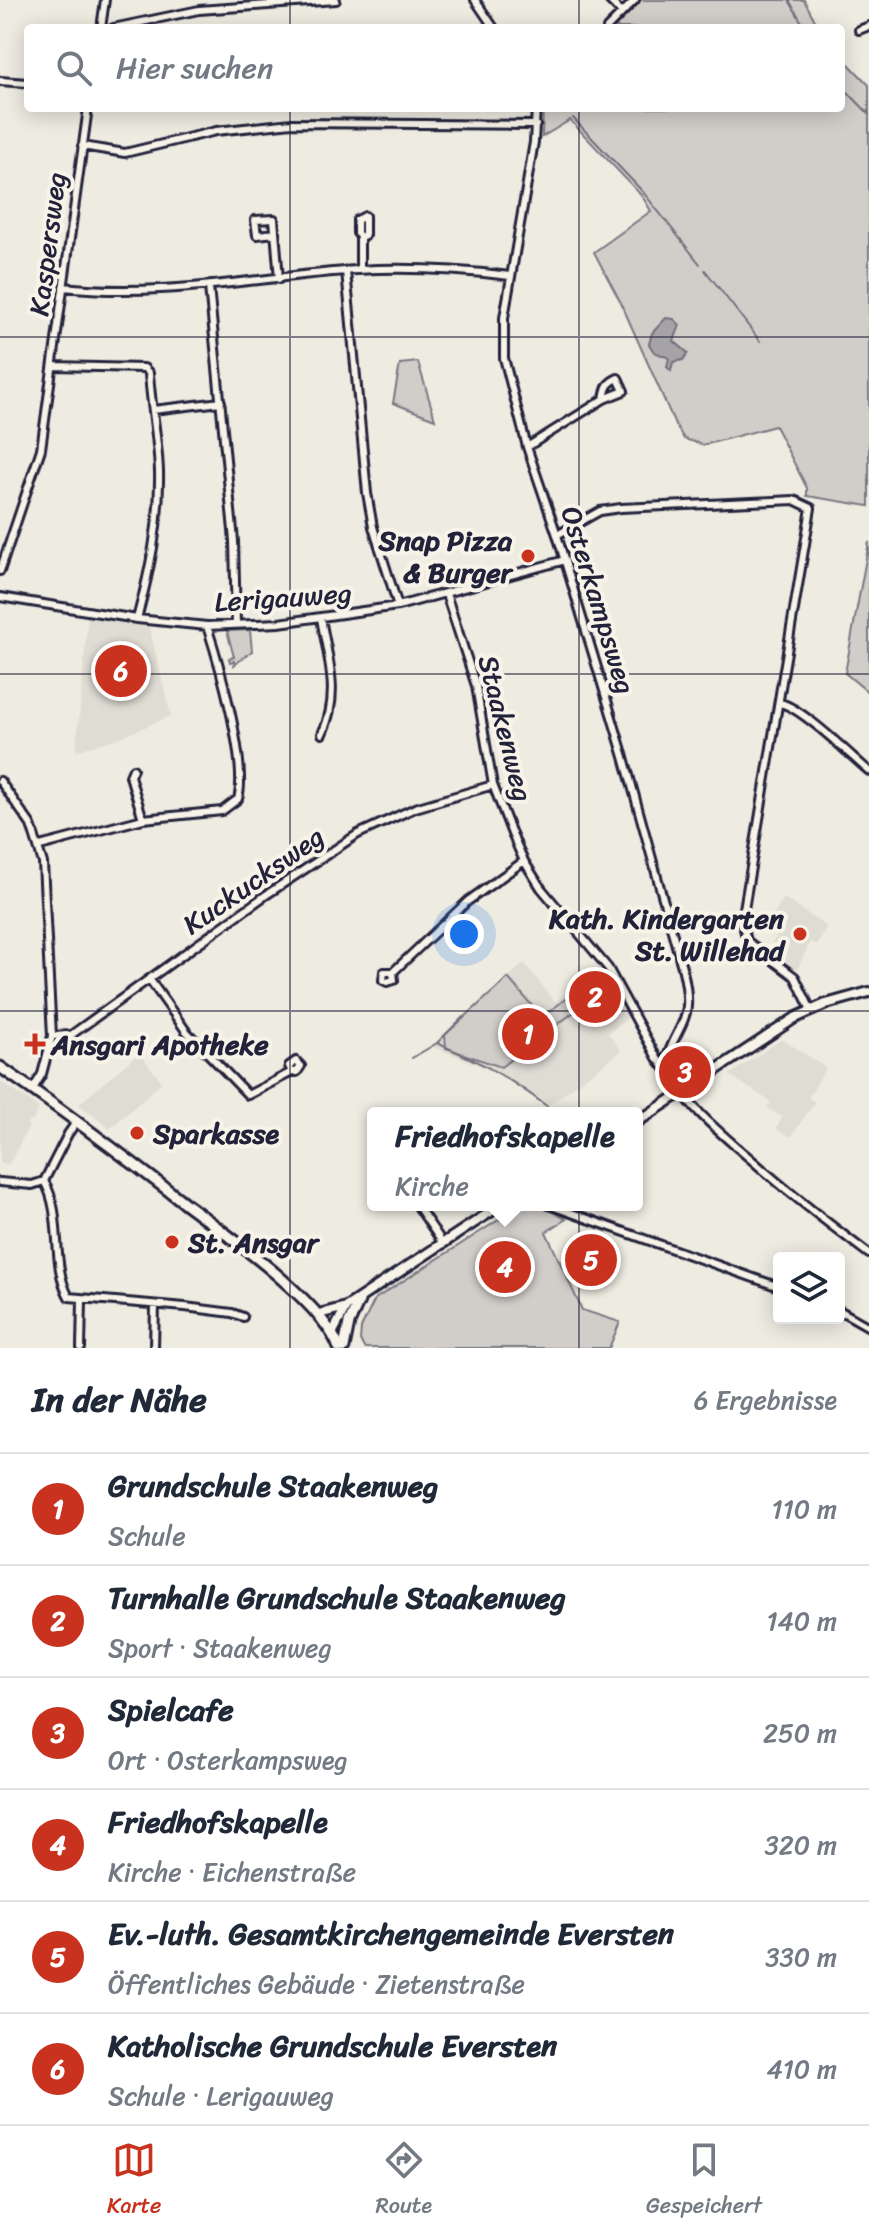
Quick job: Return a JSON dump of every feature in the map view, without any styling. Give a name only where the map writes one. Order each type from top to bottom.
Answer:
[{"type":"main road","points":[[0,1067],[77,1121],[238,1244],[319,1314],[342,1348]]},
{"type":"main road","points":[[342,1348],[359,1301]]},
{"type":"main road","points":[[333,1332],[348,1327]]},
{"type":"street","points":[[102,24],[105,0]]},
{"type":"street","points":[[199,0],[199,10]]},
{"type":"street","points":[[132,24],[199,10],[336,0]]},
{"type":"street","points":[[475,0],[491,24]]},
{"type":"street","points":[[609,0],[622,13]]},
{"type":"street","points":[[611,24],[635,0]]},
{"type":"street","points":[[859,30],[869,26]]},
{"type":"street","points":[[0,81],[24,83]]},
{"type":"street","name":"Kaspersweg","points":[[0,571],[41,449],[87,112]]},
{"type":"street","name":"Osterkampsweg","points":[[536,112],[503,328],[504,358],[527,447],[565,560],[624,757],[689,996],[685,1021],[664,1067]]},
{"type":"street","points":[[82,146],[125,153],[216,131],[283,123],[536,125]]},
{"type":"street","points":[[275,233],[279,279]]},
{"type":"street","points":[[360,237],[360,270]]},
{"type":"street","points":[[63,287],[119,291],[209,287],[360,270],[465,271],[510,276]]},
{"type":"street","points":[[346,271],[367,493],[373,527],[398,606]]},
{"type":"street","points":[[209,287],[234,541],[236,624]]},
{"type":"street","points":[[53,366],[147,369],[159,469],[157,525],[137,619]]},
{"type":"street","points":[[527,447],[604,399]]},
{"type":"street","points":[[153,410],[221,402]]},
{"type":"street","points":[[557,535],[600,511],[621,508],[794,500],[809,506],[812,512],[742,929],[747,941],[795,977],[811,1010]]},
{"type":"street","name":"Lerigauweg","points":[[0,597],[137,619],[207,626],[321,618],[398,606],[565,560]]},
{"type":"street","name":"Staakenweg","points":[[446,594],[476,686],[493,785],[524,861],[560,913],[605,963],[664,1067]]},
{"type":"street","points":[[321,618],[334,689],[330,717],[322,734]]},
{"type":"street","points":[[40,846],[143,819],[222,811],[238,799],[239,770],[232,718],[207,626]]},
{"type":"street","points":[[779,703],[786,703],[800,713],[869,771]]},
{"type":"street","points":[[133,769],[130,776],[143,819]]},
{"type":"street","points":[[0,781],[31,825],[40,846],[46,901],[52,1036],[42,1074],[33,1089]]},
{"type":"street","name":"Kuckucksweg","points":[[52,1036],[71,1035],[266,895],[358,834],[415,808],[493,785]]},
{"type":"street","points":[[393,972],[468,901],[524,861]]},
{"type":"street","points":[[150,980],[186,1031],[248,1095],[292,1072]]},
{"type":"street","points":[[643,1118],[811,1010],[869,992]]},
{"type":"street","points":[[664,1067],[681,1092],[714,1128],[798,1201],[869,1254]]},
{"type":"street","points":[[0,1182],[32,1185],[44,1181],[77,1121]]},
{"type":"street","points":[[44,1181],[51,1192],[65,1290],[69,1297],[232,1313],[243,1317]]},
{"type":"street","points":[[421,1211],[442,1242]]},
{"type":"street","points":[[319,1314],[359,1301],[491,1211]]},
{"type":"street","points":[[566,1211],[773,1285]]},
{"type":"street","points":[[81,1348],[82,1300]]},
{"type":"street","points":[[154,1348],[155,1305]]},
{"type":"street","points":[[333,1332],[346,1307]]},
{"type":"street","points":[[845,1313],[869,1327]]},
{"type":"shaded area","points":[[640,0],[804,0],[817,24],[616,24]]},
{"type":"shaded area","points":[[845,60],[869,85],[869,506],[807,496],[807,488],[775,426],[704,445],[684,439],[594,252],[651,211],[642,196],[570,120],[542,137],[543,112],[845,112]]},
{"type":"shaded area","points":[[666,318],[674,319],[680,325],[674,341],[688,353],[683,360],[673,362],[671,371],[667,367],[669,358],[654,352],[649,344],[652,333]]},
{"type":"shaded area","points":[[418,362],[435,419],[393,403],[400,364]]},
{"type":"shaded area","points":[[869,542],[869,693],[845,673]]},
{"type":"shaded area","points":[[88,617],[149,626],[171,716],[76,751]]},
{"type":"shaded area","points":[[250,630],[252,651],[234,665],[229,658],[234,657],[227,631]]},
{"type":"shaded area","name":"Kath. Kindergarten St. Willehad","points":[[784,898],[827,927],[817,945],[810,942],[794,976],[765,955],[783,925],[772,918]]},
{"type":"shaded area","points":[[524,963],[555,1002],[605,963],[634,1014],[608,1033],[621,1051],[549,1105],[500,1073],[431,1046]]},
{"type":"shaded area","points":[[508,978],[542,1017],[572,994],[582,1006],[501,1067],[446,1048],[445,1035]]},
{"type":"shaded area","points":[[782,1039],[826,1068],[808,1098],[815,1102],[791,1137],[776,1129],[782,1117],[767,1108],[771,1102],[729,1075]]},
{"type":"shaded area","points":[[139,1053],[162,1082],[110,1129],[79,1104]]},
{"type":"shaded area","points":[[0,1081],[39,1108],[32,1122],[29,1120],[29,1126],[9,1164],[0,1163]]},
{"type":"shaded area","points":[[513,1211],[551,1211],[566,1219],[546,1232],[582,1310],[620,1322],[609,1348],[364,1348],[360,1340],[361,1328],[375,1299]]},
{"type":"waterway","points":[[789,0],[803,24]]},
{"type":"waterway","points":[[845,89],[869,114]]},
{"type":"waterway","points":[[573,118],[643,192],[700,264]]},
{"type":"waterway","points":[[705,270],[760,341]]},
{"type":"waterway","points":[[412,1058],[437,1043],[463,1017]]},
{"type":"waterway","points":[[437,1043],[495,1071],[548,1107]]},
{"type":"place","name":"Snap Pizza & Burger","points":[[528,556]]},
{"type":"place","name":"Katholische Grundschule Eversten","points":[[121,671]]},
{"type":"place","name":"Kath. Kindergarten St. Willehad","points":[[800,934]]},
{"type":"place","name":"Turnhalle Grundschule Staakenweg","points":[[595,997]]},
{"type":"place","name":"Grundschule Staakenweg","points":[[528,1034]]},
{"type":"place","name":"Ansgari Apotheke","points":[[35,1044]]},
{"type":"place","name":"Spielcafe","points":[[685,1072]]},
{"type":"place","name":"Sparkasse","points":[[137,1133]]},
{"type":"place","name":"St. Ansgar","points":[[172,1242]]},
{"type":"place","name":"Ev.-luth. Gesamtkirchengemeinde Eversten","points":[[591,1260]]},
{"type":"place","name":"Friedhofskapelle","points":[[505,1267]]}]
